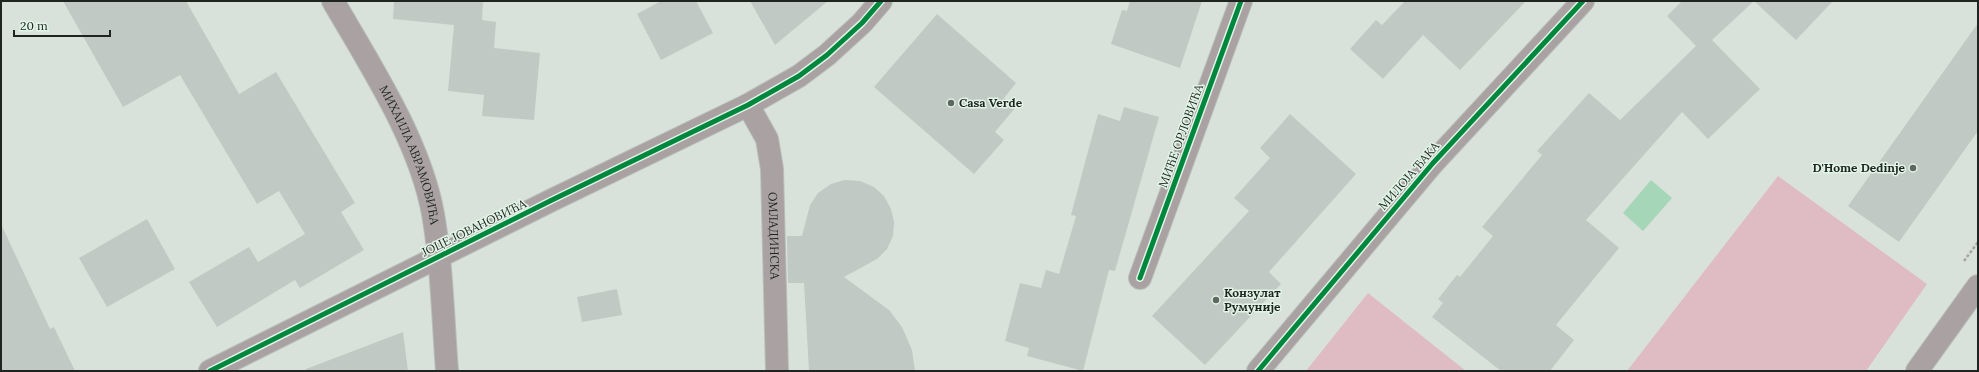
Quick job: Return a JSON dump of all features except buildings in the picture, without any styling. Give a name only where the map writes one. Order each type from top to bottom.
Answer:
[{"type":"street","name":"МИХАИЛА АВРАМОВИЋА","points":[[333,1],[385,92],[406,134],[419,167],[433,213],[447,371]]},
{"type":"street","points":[[748,105],[799,76],[827,55],[862,23],[881,1]]},
{"type":"street","name":"МИЋЕ ОРЛОВИЋА","points":[[1140,278],[1241,1]]},
{"type":"street","name":"МИЛОЈА ЂАКА","points":[[1258,371],[1433,163],[1583,1]]},
{"type":"street","name":"ЈОЦЕ ЈОВАНОВИЋА","points":[[210,371],[748,105]]},
{"type":"street","name":"ОМЛАДИНСКА","points":[[748,105],[767,139],[772,169],[777,371]]},
{"type":"street","points":[[1917,371],[1978,286]]},
{"type":"shaded area","points":[[1778,176],[1927,284],[1866,371],[1627,371]]},
{"type":"shaded area","points":[[1651,180],[1672,198],[1643,231],[1623,213]]},
{"type":"shaded area","points":[[1368,293],[1466,371],[1306,371]]},
{"type":"cycle path","points":[[210,371],[552,200],[748,105],[799,76],[827,55],[862,23],[881,1]]},
{"type":"cycle path","points":[[1140,278],[1241,1]]},
{"type":"cycle path","points":[[1258,371],[1433,163],[1583,1]]},
{"type":"place","name":"Casa Verde","points":[[951,103]]},
{"type":"place","name":"D'Home Dedinje","points":[[1913,168]]},
{"type":"place","name":"Конзулат Румуније","points":[[1216,300]]}]
